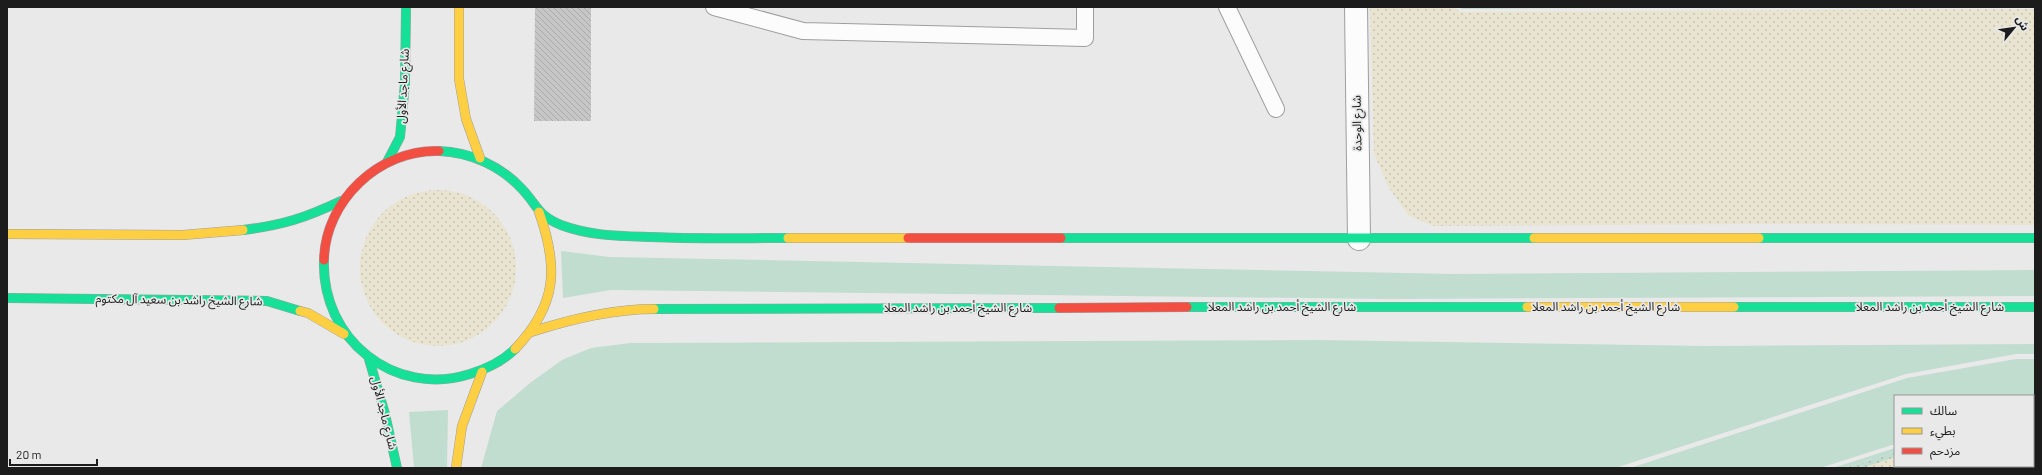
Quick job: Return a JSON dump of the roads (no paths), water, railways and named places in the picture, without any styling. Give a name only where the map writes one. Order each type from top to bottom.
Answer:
[{"type":"street","name":"شارع ماجد الأول","points":[[387,162],[400,137],[405,83],[406,7]]},
{"type":"street","points":[[459,7],[459,79],[466,119],[480,158]]},
{"type":"street","name":"شارع الوحدة","points":[[1356,7],[1358,238]]},
{"type":"street","points":[[449,151],[480,158],[504,172],[524,190],[539,212],[550,242],[552,273],[546,304],[531,332],[510,356],[482,372],[444,381],[405,376],[369,359],[344,334],[328,302],[322,268],[326,233],[342,201],[361,178],[387,162],[417,152],[449,151]]},
{"type":"street","points":[[7,234],[183,235],[248,229],[276,226],[310,216],[342,201]]},
{"type":"street","points":[[539,212],[567,228],[598,234],[662,238],[2035,238]]},
{"type":"street","name":"شارع الشيخ راشد بن سعيد آل مكتوم","points":[[7,298],[267,301],[308,313],[344,334]]},
{"type":"street","name":"شارع الشيخ أحمد بن راشد المعلا","points":[[531,332],[587,316],[635,310],[1317,306],[2035,308]]},
{"type":"street","name":"شارع ماجد الأول","points":[[369,359],[386,414],[397,468]]},
{"type":"street","points":[[456,468],[462,426],[482,372]]},
{"type":"lane","points":[[714,7],[803,31],[1085,38],[1085,7]]},
{"type":"lane","points":[[1227,7],[1276,109]]}]
